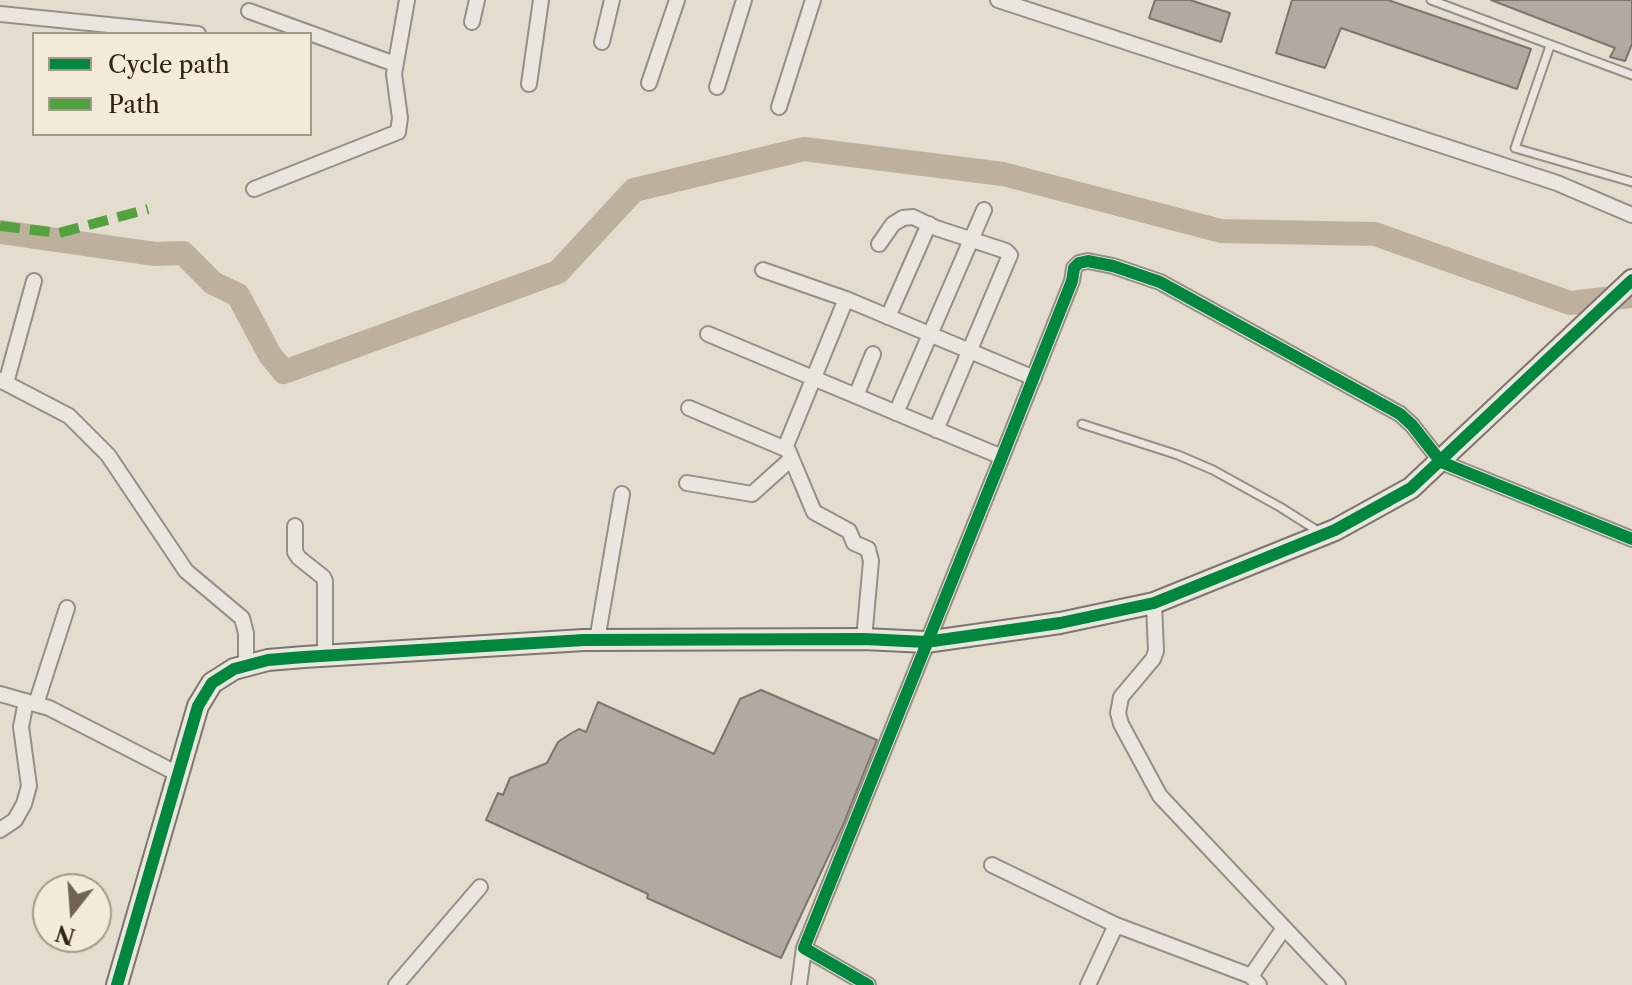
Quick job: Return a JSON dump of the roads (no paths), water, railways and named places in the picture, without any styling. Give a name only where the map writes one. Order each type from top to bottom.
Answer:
[{"type":"street","points":[[254,189],[398,132],[395,64],[407,0]]},
{"type":"street","points":[[472,22],[477,0]]},
{"type":"street","points":[[529,84],[541,0]]},
{"type":"street","points":[[602,42],[612,0]]},
{"type":"street","points":[[649,83],[677,0]]},
{"type":"street","points":[[717,87],[744,0]]},
{"type":"street","points":[[779,107],[813,0]]},
{"type":"street","points":[[998,0],[1557,183],[1632,215]]},
{"type":"street","points":[[249,11],[307,32]]},
{"type":"street","points":[[0,14],[178,32]]},
{"type":"street","points":[[312,34],[395,64]]},
{"type":"street","points":[[896,413],[984,210]]},
{"type":"street","points":[[879,244],[893,224],[913,217],[1010,255],[936,430]]},
{"type":"street","points":[[888,317],[929,224]]},
{"type":"street","points":[[799,985],[804,948],[1034,378],[1076,265],[1088,261],[1113,266],[1160,282],[1400,414],[1449,455],[1632,539]]},
{"type":"street","points":[[763,270],[846,299],[1034,378]]},
{"type":"street","points":[[117,985],[198,706],[212,683],[234,669],[268,660],[597,640],[864,639],[926,642],[1060,623],[1154,603],[1322,534],[1411,488],[1632,280]]},
{"type":"street","points":[[34,281],[2,382],[69,416],[108,455],[186,571],[242,618],[246,633],[246,666]]},
{"type":"street","points":[[687,483],[752,494],[788,454],[846,299]]},
{"type":"street","points":[[708,334],[1002,457]]},
{"type":"street","points":[[856,396],[873,354]]},
{"type":"street","points":[[689,408],[788,454],[814,512],[849,531],[854,543],[868,549],[871,561],[864,639]]},
{"type":"street","points":[[597,640],[622,494]]},
{"type":"street","points":[[295,526],[295,552],[325,581],[325,656]]},
{"type":"street","points":[[1154,603],[1156,651],[1153,659],[1121,697],[1118,713],[1121,724],[1160,796],[1338,985]]},
{"type":"street","points":[[0,830],[15,820],[24,804],[29,786],[21,727],[67,608]]},
{"type":"street","points":[[0,694],[79,722],[178,774]]},
{"type":"street","points":[[992,865],[1116,925],[1255,980],[1284,928]]},
{"type":"street","points":[[396,985],[480,887]]},
{"type":"street","points":[[1088,985],[1116,925]]},
{"type":"street","points":[[804,948],[868,985]]},
{"type":"lane","points":[[1431,0],[1632,75]]},
{"type":"lane","points":[[1550,46],[1515,148],[1632,182]]},
{"type":"lane","points":[[1082,424],[1178,455],[1213,470],[1322,534]]},
{"type":"waterway","points":[[0,232],[155,254],[183,253],[213,283],[238,295],[270,355],[284,372],[558,272],[634,190],[804,149],[1003,174],[1221,231],[1375,234],[1570,303],[1632,296]]}]
